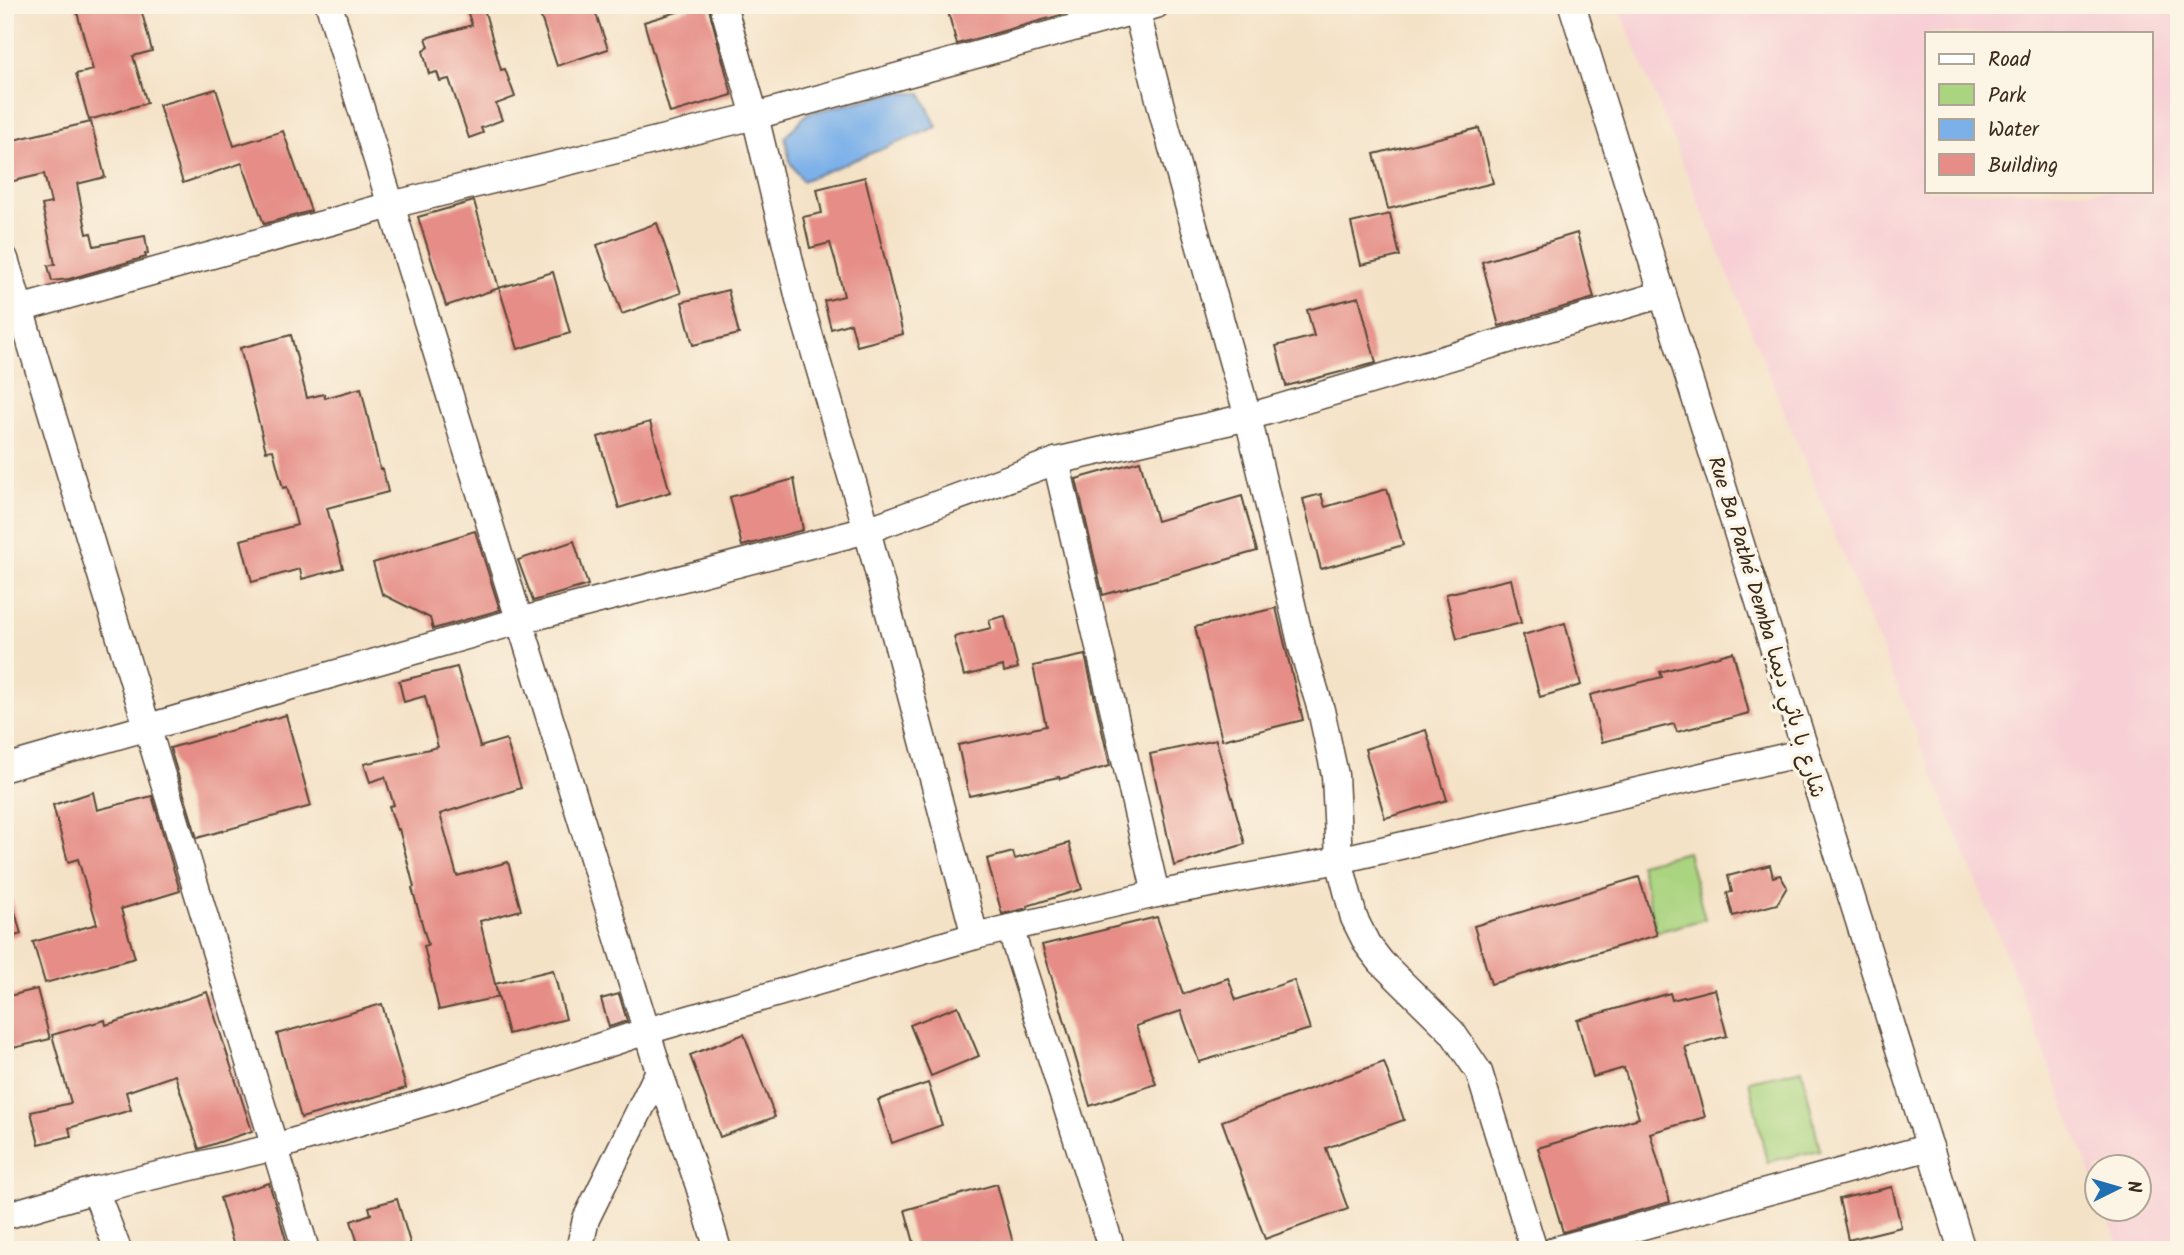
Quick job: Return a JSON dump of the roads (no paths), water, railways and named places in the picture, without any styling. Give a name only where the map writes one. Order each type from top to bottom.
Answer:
[{"type":"street","points":[[329,5],[659,1071],[718,1250]]},
{"type":"street","points":[[723,5],[755,116],[800,303],[867,530],[975,936]]},
{"type":"street","name":"Rue Ba Pathé Demba شارع با باثي ديمبا","points":[[1572,5],[1962,1250]]},
{"type":"street","points":[[13,311],[391,205],[755,116],[1143,8],[1167,130],[1248,416],[1302,647],[1321,710],[1335,775],[1339,860],[1354,918],[1367,944],[1452,1032],[1479,1072],[1534,1250]]},
{"type":"street","points":[[5,259],[13,311],[147,728],[306,1250]]},
{"type":"street","points":[[5,768],[519,621],[867,530],[1056,461],[1248,416],[1663,294]]},
{"type":"street","points":[[1056,461],[1156,894]]},
{"type":"street","points":[[5,1216],[95,1190],[275,1147],[454,1094],[647,1031],[975,936],[1156,894],[1339,860],[1806,752]]},
{"type":"street","points":[[1010,928],[1112,1250]]},
{"type":"street","points":[[579,1250],[586,1219],[659,1071]]},
{"type":"street","points":[[1555,1250],[1930,1147]]},
{"type":"street","points":[[95,1190],[118,1250]]},
{"type":"water","points":[[896,93],[921,93],[937,127],[802,181],[790,162],[785,137],[808,113]]}]
